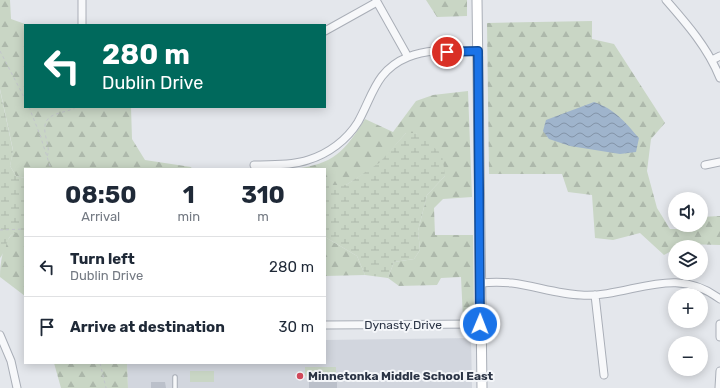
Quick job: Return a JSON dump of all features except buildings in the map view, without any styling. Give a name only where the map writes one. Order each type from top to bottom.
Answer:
[{"type":"street","points":[[82,0],[82,24]]},
{"type":"street","points":[[477,0],[482,388]]},
{"type":"street","points":[[666,0],[692,29],[712,60],[720,78]]},
{"type":"street","points":[[326,30],[376,1],[408,57]]},
{"type":"street","points":[[254,165],[284,164],[308,160],[331,150],[350,133],[357,123],[377,82],[395,64],[408,57],[432,52],[478,51]]},
{"type":"street","points":[[712,60],[720,56]]},
{"type":"street","points":[[705,165],[720,162]]},
{"type":"street","points":[[481,282],[512,283],[565,293],[596,295],[653,284],[685,283],[705,288],[720,299]]},
{"type":"street","points":[[596,295],[604,375]]},
{"type":"street","name":"Dynasty Drive","points":[[326,325],[480,324]]},
{"type":"street","points":[[720,324],[720,337]]},
{"type":"street","points":[[0,335],[18,388]]},
{"type":"street","points":[[719,388],[720,371]]},
{"type":"lane","points":[[175,377],[175,388]]},
{"type":"path","points":[[0,51],[24,97]]},
{"type":"path","points":[[29,108],[51,168]]},
{"type":"path","points":[[47,156],[48,151],[44,129],[46,122],[52,116],[73,108]]},
{"type":"path","points":[[0,230],[24,229]]},
{"type":"path","points":[[100,364],[106,388]]},
{"type":"shaded area","name":"Minnetonka Middle School East","points":[[471,338],[472,388],[128,388],[127,364],[326,364],[326,340]]},
{"type":"green space","points":[[0,0],[10,0],[11,19],[25,24],[24,108],[131,108],[132,139],[145,160],[192,168],[24,168],[24,178],[16,176],[10,166],[13,150],[0,89]]},
{"type":"green space","points":[[426,0],[467,0],[467,16],[437,17]]},
{"type":"green space","points":[[592,21],[592,39],[614,44],[665,123],[651,139],[647,171],[657,208],[668,226],[668,232],[708,232],[708,217],[720,216],[720,245],[708,245],[708,240],[668,240],[668,253],[664,255],[640,233],[613,240],[595,238],[592,195],[568,192],[562,174],[489,174],[487,23]]},
{"type":"green space","points":[[0,90],[13,151],[10,166],[16,176],[24,178],[24,232],[18,232],[10,236],[0,258]]},
{"type":"green space","points":[[468,91],[472,197],[443,199],[434,208],[435,235],[473,235],[474,315],[469,319],[463,319],[461,277],[441,278],[437,285],[399,286],[388,278],[394,262],[414,259],[420,250],[418,231],[427,195],[445,176],[416,133],[406,133],[379,164],[346,185],[326,185],[326,168],[301,168],[319,164],[329,160],[337,154],[351,140],[365,119],[393,132],[416,101],[433,95]]},
{"type":"green space","points":[[406,133],[416,133],[442,154],[445,176],[427,195],[418,231],[420,250],[414,259],[394,262],[388,278],[365,275],[357,256],[326,238],[326,185],[346,185],[379,163]]},
{"type":"green space","points":[[15,232],[24,232],[24,295],[0,277],[3,252],[11,236]]},
{"type":"green space","points":[[326,238],[357,256],[365,275],[326,276]]},
{"type":"green space","points":[[54,364],[127,364],[128,388],[61,388]]},
{"type":"green space","points":[[305,367],[336,367],[336,376],[305,376]]},
{"type":"green space","points":[[190,371],[214,371],[214,382],[190,382]]},
{"type":"water","points":[[594,102],[614,112],[639,138],[636,152],[620,154],[570,146],[549,139],[543,131],[546,120]]},
{"type":"place","name":"Minnetonka Middle School East","points":[[300,376]]},
{"type":"route","points":[[447,52],[478,51],[481,282],[480,324]]}]
